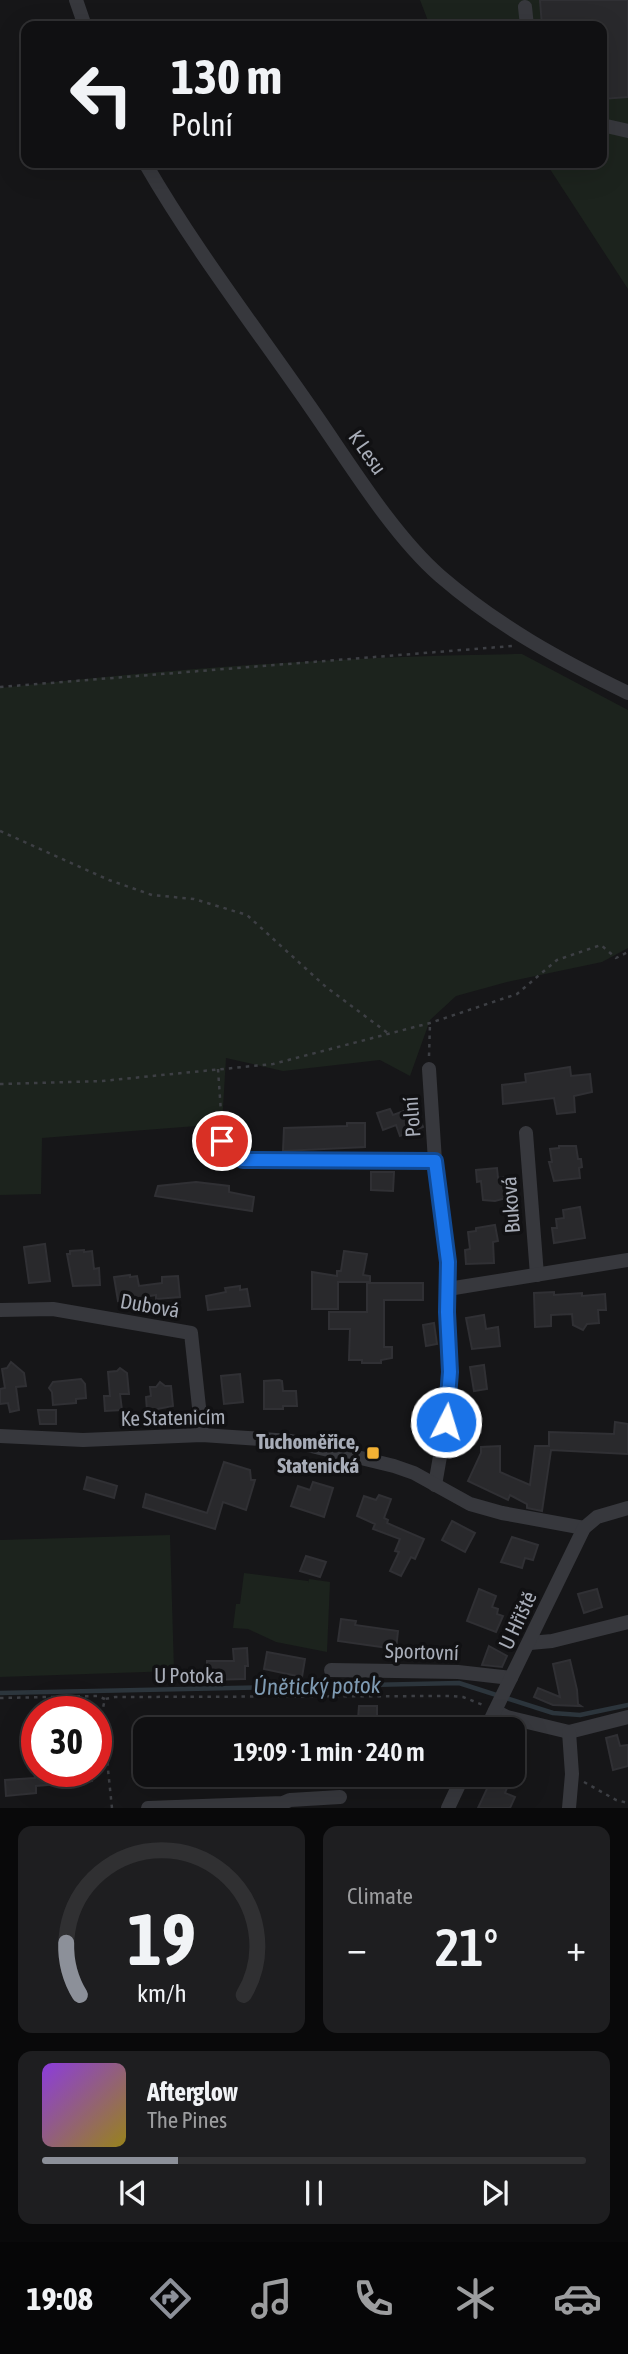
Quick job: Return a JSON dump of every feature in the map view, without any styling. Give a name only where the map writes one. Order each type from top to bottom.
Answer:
[{"type":"street","points":[[76,0],[83,21]]},
{"type":"street","points":[[525,7],[526,21]]},
{"type":"street","points":[[607,126],[628,131]]},
{"type":"street","name":"K Lesu","points":[[148,168],[187,230],[370,493],[438,574],[533,644],[628,693]]},
{"type":"street","name":"Polní","points":[[429,1069],[435,1161],[448,1262],[450,1372],[446,1422],[435,1485]]},
{"type":"street","name":"Buková","points":[[526,1133],[537,1275]]},
{"type":"street","name":"Polní","points":[[222,1141],[243,1160],[435,1161]]},
{"type":"street","points":[[448,1289],[628,1261]]},
{"type":"street","name":"Dubová","points":[[0,1310],[53,1309],[191,1333],[202,1435]]},
{"type":"street","name":"Ke Statenicím","points":[[0,1436],[83,1440],[202,1435],[291,1441],[394,1466],[470,1504],[514,1516],[584,1528]]},
{"type":"street","points":[[584,1528],[597,1517],[628,1508]]},
{"type":"street","name":"U Hřiště","points":[[492,1717],[584,1528]]},
{"type":"street","points":[[530,1643],[552,1642],[628,1622]]},
{"type":"street","name":"Sportovní","points":[[331,1670],[458,1672],[509,1684]]},
{"type":"street","points":[[497,1708],[507,1717],[569,1732],[628,1717]]},
{"type":"street","points":[[569,1732],[572,1774],[569,1808]]},
{"type":"street","points":[[447,1808],[458,1787]]},
{"type":"street","points":[[148,1808],[283,1803],[289,1800],[340,1797]]},
{"type":"path","points":[[0,687],[533,644]]},
{"type":"path","points":[[0,831],[109,880],[152,895],[194,900],[247,915],[326,987],[389,1034]]},
{"type":"path","points":[[0,1084],[102,1081],[273,1064],[430,1023],[517,994],[556,960],[601,945],[616,958],[628,952]]},
{"type":"path","points":[[429,1069],[430,1023]]},
{"type":"path","points":[[218,1069],[222,1141]]},
{"type":"path","name":"U Potoka","points":[[112,1698],[450,1696],[497,1708]]},
{"type":"path","name":"U Potoka","points":[[0,1698],[21,1698]]},
{"type":"path","points":[[572,1774],[615,1800],[628,1803]]},
{"type":"path","points":[[110,1787],[112,1808]]},
{"type":"shaded area","points":[[420,0],[628,0],[628,289],[549,168],[607,168],[607,21],[428,21]]},
{"type":"shaded area","points":[[522,654],[628,710],[628,948],[602,962],[456,996],[430,1020],[410,1076],[380,1060],[283,1071],[226,1058],[222,1124],[42,1138],[41,1194],[0,1195],[0,688],[261,664]]},
{"type":"shaded area","points":[[170,1535],[174,1671],[0,1677],[0,1540]]},
{"type":"shaded area","points":[[244,1573],[308,1583],[309,1579],[330,1582],[327,1652],[276,1642],[248,1629],[233,1628],[236,1604],[240,1604]]},
{"type":"building","points":[[540,0],[628,0],[628,97],[607,99],[607,21],[542,21]]},
{"type":"building","points":[[570,1067],[571,1076],[590,1074],[592,1092],[574,1096],[575,1112],[557,1114],[554,1098],[503,1104],[502,1085],[526,1082],[525,1074]]},
{"type":"building","points":[[415,1107],[423,1127],[400,1136],[396,1125],[383,1130],[377,1113],[390,1109],[393,1115]]},
{"type":"building","points":[[347,1123],[365,1123],[365,1147],[283,1151],[284,1128],[347,1126]]},
{"type":"building","points":[[576,1146],[582,1167],[579,1168],[580,1178],[554,1181],[549,1162],[552,1162],[550,1149]]},
{"type":"building","points":[[497,1168],[498,1178],[506,1177],[507,1183],[512,1183],[514,1196],[495,1201],[483,1200],[481,1181],[477,1182],[476,1170]]},
{"type":"building","points":[[371,1172],[394,1172],[393,1191],[371,1190]]},
{"type":"building","points":[[196,1182],[229,1186],[229,1192],[254,1197],[252,1211],[155,1196],[158,1186]]},
{"type":"building","points":[[580,1207],[585,1238],[554,1243],[552,1228],[557,1228],[556,1219],[564,1218],[563,1210]]},
{"type":"building","points":[[495,1225],[498,1241],[493,1242],[494,1263],[466,1264],[465,1250],[470,1249],[468,1232]]},
{"type":"building","points":[[45,1244],[50,1281],[29,1283],[24,1247]]},
{"type":"building","points":[[70,1251],[92,1251],[94,1269],[99,1268],[100,1285],[73,1286],[67,1254],[70,1254]]},
{"type":"building","points":[[344,1251],[367,1254],[363,1275],[370,1276],[370,1282],[338,1282],[338,1309],[312,1309],[312,1272],[337,1276],[337,1271],[341,1271]]},
{"type":"building","points":[[137,1276],[139,1286],[162,1283],[162,1277],[178,1276],[180,1297],[156,1299],[156,1295],[118,1301],[114,1277]]},
{"type":"building","points":[[367,1283],[423,1283],[423,1300],[384,1300],[384,1347],[392,1347],[392,1358],[381,1360],[381,1363],[349,1360],[350,1329],[329,1329],[329,1312],[367,1312]]},
{"type":"building","points":[[240,1286],[240,1290],[247,1289],[250,1306],[208,1310],[206,1296],[226,1292],[225,1288]]},
{"type":"building","points":[[554,1292],[554,1295],[605,1294],[606,1310],[598,1310],[599,1323],[587,1324],[583,1330],[573,1325],[572,1314],[551,1315],[551,1326],[535,1327],[534,1293]]},
{"type":"building","points":[[484,1315],[486,1329],[498,1327],[500,1346],[472,1349],[466,1318]]},
{"type":"building","points":[[434,1323],[437,1344],[426,1346],[423,1325]]},
{"type":"building","points":[[11,1362],[24,1373],[26,1386],[16,1387],[19,1410],[10,1412],[8,1403],[0,1404],[0,1389],[5,1388],[2,1369],[7,1368]]},
{"type":"building","points":[[484,1365],[487,1389],[474,1391],[470,1367]]},
{"type":"building","points":[[120,1368],[127,1373],[129,1394],[120,1394],[122,1410],[105,1411],[104,1396],[110,1396],[108,1372]]},
{"type":"building","points":[[240,1374],[243,1402],[224,1404],[221,1376]]},
{"type":"building","points":[[81,1379],[85,1384],[86,1398],[76,1399],[76,1403],[53,1405],[49,1388],[53,1382]]},
{"type":"building","points":[[264,1381],[282,1381],[283,1391],[296,1391],[297,1406],[264,1409]]},
{"type":"building","points":[[160,1382],[171,1386],[173,1406],[147,1411],[146,1397],[151,1396],[150,1387],[156,1387]]},
{"type":"building","points":[[38,1410],[56,1410],[56,1424],[40,1424]]},
{"type":"building","points":[[615,1422],[628,1424],[628,1454],[551,1450],[542,1511],[527,1508],[527,1504],[510,1495],[508,1500],[468,1481],[481,1453],[481,1447],[500,1446],[500,1472],[530,1485],[535,1446],[549,1446],[549,1432],[614,1434]]},
{"type":"building","points":[[224,1462],[250,1470],[251,1480],[255,1480],[246,1510],[223,1502],[215,1529],[143,1507],[146,1494],[207,1513]]},
{"type":"building","points":[[87,1477],[117,1486],[114,1498],[84,1489]]},
{"type":"building","points":[[313,1482],[333,1488],[324,1517],[291,1506],[298,1486],[310,1490]]},
{"type":"building","points":[[379,1495],[391,1499],[384,1518],[388,1520],[387,1523],[424,1539],[415,1559],[411,1557],[401,1576],[390,1571],[399,1552],[395,1551],[400,1539],[373,1529],[375,1524],[357,1516],[364,1496],[376,1500]]},
{"type":"building","points":[[452,1521],[475,1533],[465,1552],[442,1540]]},
{"type":"building","points":[[512,1537],[538,1545],[533,1560],[525,1558],[522,1568],[501,1562]]},
{"type":"building","points":[[306,1556],[326,1562],[320,1577],[300,1571]]},
{"type":"building","points":[[479,1589],[496,1596],[492,1607],[498,1609],[497,1614],[503,1616],[496,1632],[467,1621]]},
{"type":"building","points":[[597,1589],[602,1607],[584,1613],[578,1594]]},
{"type":"building","points":[[341,1619],[356,1621],[355,1625],[398,1631],[396,1649],[338,1641]]},
{"type":"building","points":[[489,1646],[507,1656],[502,1667],[482,1665]]},
{"type":"building","points":[[247,1648],[248,1666],[245,1666],[245,1679],[207,1680],[207,1661],[234,1661],[233,1649]]},
{"type":"building","points":[[267,1652],[305,1659],[302,1677],[264,1669]]},
{"type":"building","points":[[570,1660],[578,1704],[581,1706],[553,1705],[534,1697],[538,1688],[560,1697],[553,1664]]},
{"type":"building","points":[[359,1706],[377,1706],[377,1717],[358,1717]]},
{"type":"building","points":[[617,1735],[620,1746],[628,1745],[628,1766],[613,1770],[606,1738]]},
{"type":"building","points":[[21,1779],[21,1787],[36,1787],[36,1793],[6,1796],[5,1780]]},
{"type":"building","points":[[488,1787],[505,1787],[505,1793],[515,1797],[510,1808],[478,1808]]},
{"type":"waterway","name":"Únětický potok","points":[[0,1693],[459,1683],[553,1713],[580,1715],[628,1705]]},
{"type":"place","name":"Tuchoměřice, Statenická","points":[[373,1453]]},
{"type":"route","points":[[222,1141],[243,1160],[435,1161],[448,1262],[450,1372],[446,1422]]}]
